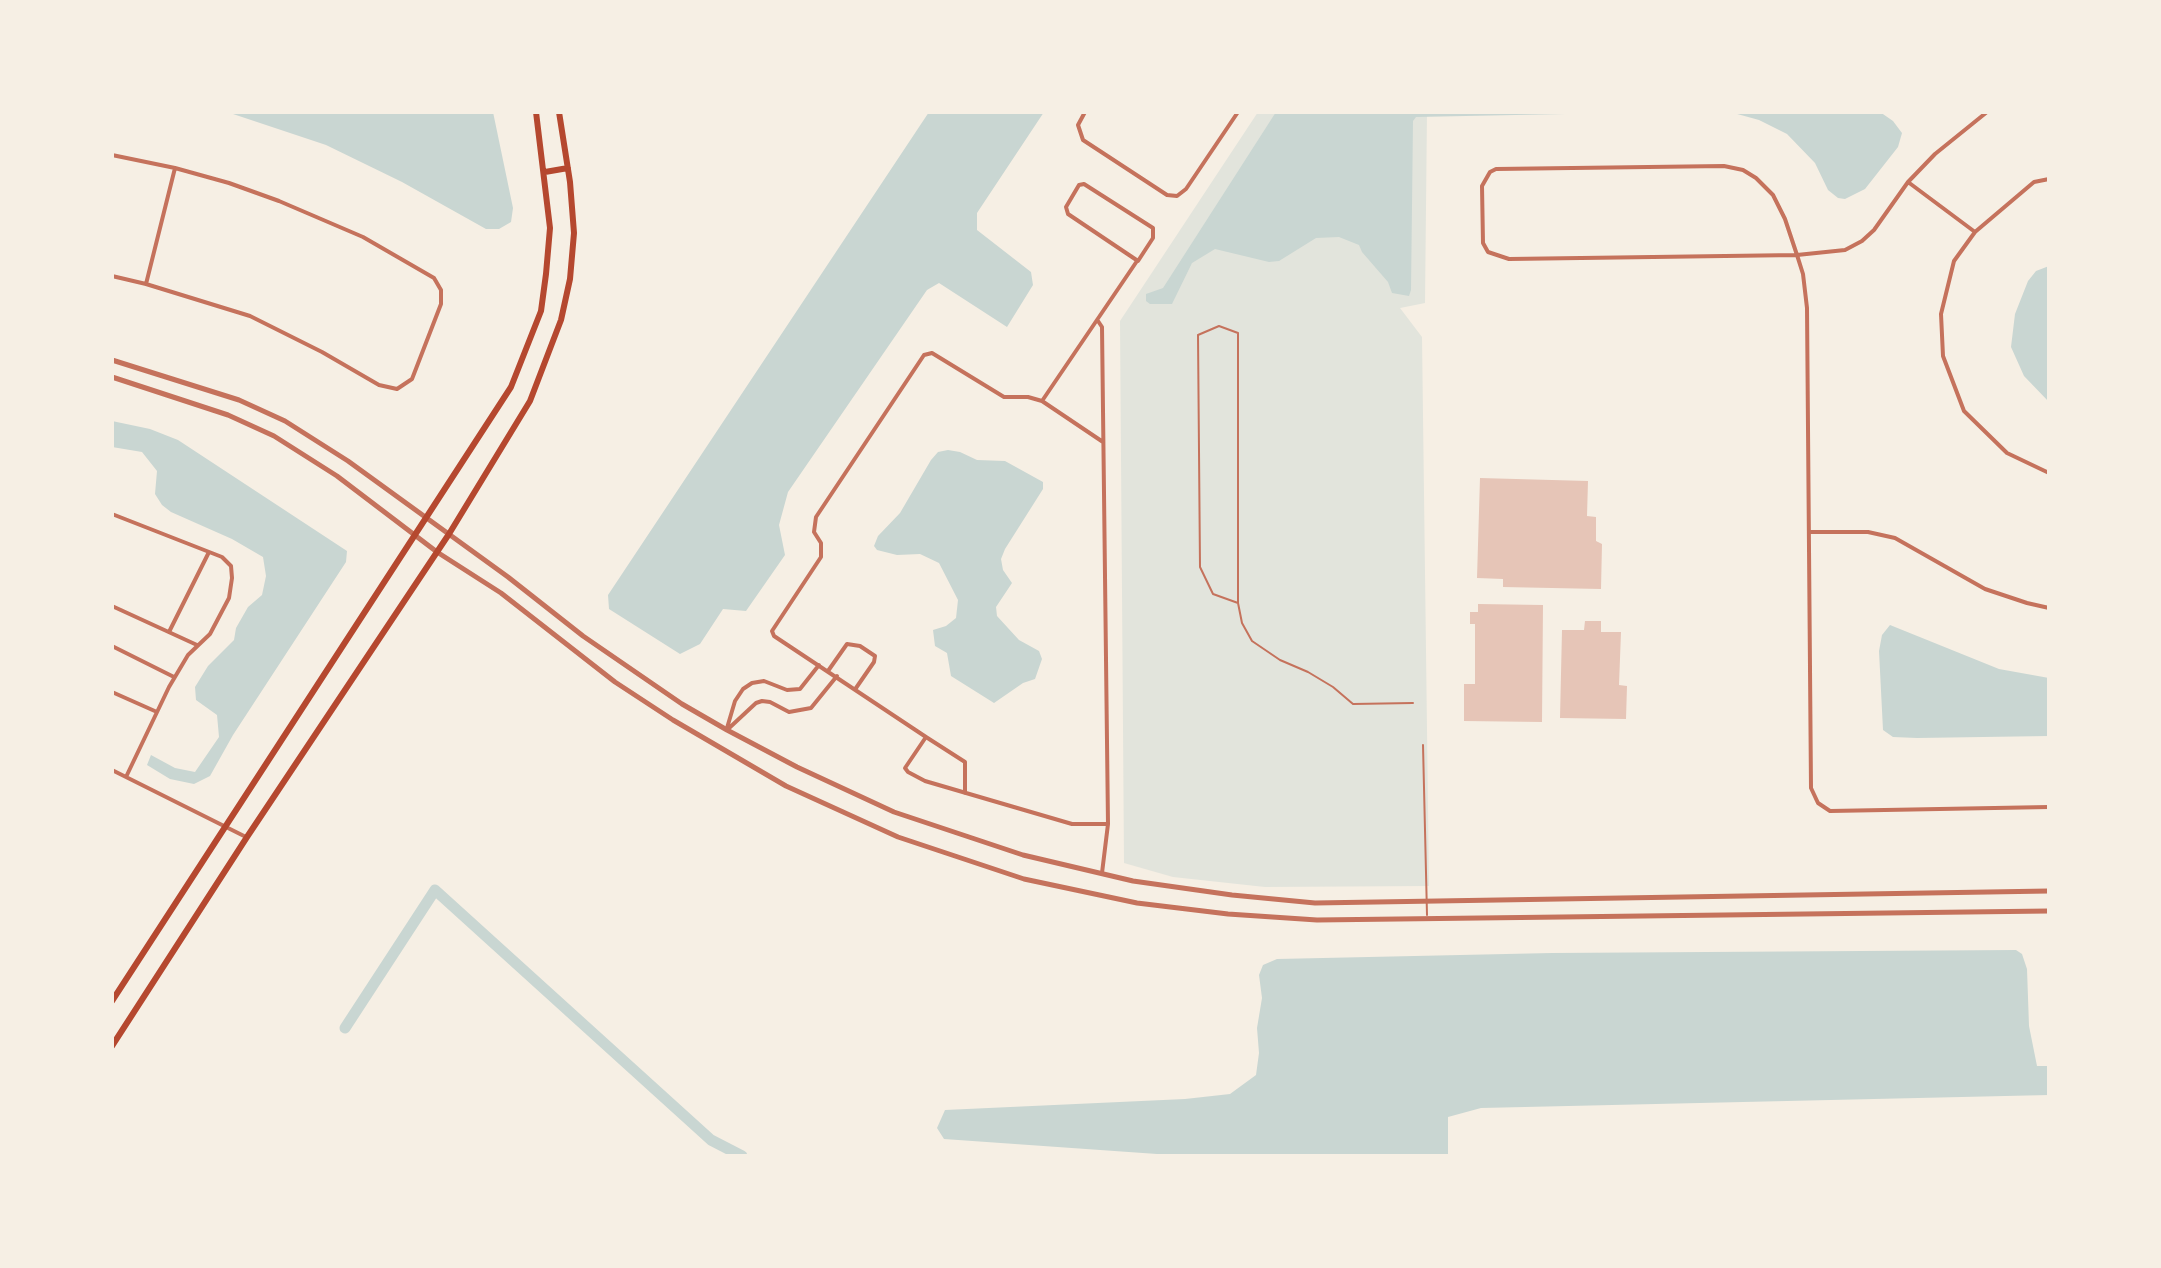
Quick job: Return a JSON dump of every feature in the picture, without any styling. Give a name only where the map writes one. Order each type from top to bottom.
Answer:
[{"type":"main road","points":[[112,1001],[511,387],[541,311],[550,228],[536,112]]},
{"type":"main road","points":[[112,1046],[449,534],[530,401],[561,320],[570,279],[574,233],[559,112]]},
{"type":"main road","points":[[545,172],[568,168]]},
{"type":"street","points":[[1085,112],[1078,125],[1083,140],[1167,195],[1177,196],[1186,189],[1238,112]]},
{"type":"street","points":[[1987,112],[1935,154],[1908,182],[1874,230],[1845,250],[1797,255],[1509,259],[1488,252],[1483,243],[1482,186],[1490,172],[1508,168],[1708,165],[1743,170],[1756,178],[1773,195],[1785,219],[1797,255],[1803,274],[1807,308],[1811,788],[1818,803],[1830,811],[2049,807]]},
{"type":"street","points":[[112,155],[175,168],[279,201],[363,237],[434,278],[441,290],[441,304],[412,379],[397,389],[379,385],[250,316],[112,276]]},
{"type":"street","points":[[146,284],[175,168]]},
{"type":"street","points":[[2049,179],[2034,182],[1975,232],[1954,261],[1941,314],[1943,356],[1964,411],[2007,453],[2049,473]]},
{"type":"street","points":[[1908,182],[1975,232]]},
{"type":"street","points":[[1042,401],[1098,321],[1138,261],[1153,238],[1153,228],[1084,184],[1079,185],[1066,207],[1068,214],[1138,261]]},
{"type":"street","points":[[1098,321],[1102,327],[1108,824],[1102,873]]},
{"type":"street","points":[[965,793],[965,762],[774,636],[772,631],[821,557],[821,543],[814,532],[816,517],[924,355],[932,353],[1004,397],[1028,397],[1042,401],[1103,442]]},
{"type":"street","points":[[112,360],[239,400],[285,421],[348,461],[596,645],[682,704],[727,730],[894,812],[1023,855],[1133,881],[1315,903],[2049,891]]},
{"type":"street","points":[[112,377],[228,415],[274,436],[337,476],[437,552],[501,593],[615,682],[786,786],[894,835],[1024,879],[1137,903],[1317,920],[2049,911]]},
{"type":"street","points":[[112,514],[222,557],[231,566],[232,578],[229,598],[210,634],[188,655],[175,677],[126,777]]},
{"type":"street","points":[[1810,532],[1868,532],[1895,538],[1985,589],[2049,608]]},
{"type":"street","points":[[169,632],[209,551]]},
{"type":"street","points":[[112,606],[198,645]]},
{"type":"street","points":[[828,671],[847,644],[860,646],[875,656],[856,689]]},
{"type":"street","points":[[112,646],[175,677]]},
{"type":"street","points":[[727,730],[735,701],[743,689],[752,683],[764,681],[787,690],[800,689],[819,665]]},
{"type":"street","points":[[727,730],[762,701],[789,712],[811,708],[837,676]]},
{"type":"street","points":[[112,692],[157,712]]},
{"type":"street","points":[[926,737],[905,768],[925,781],[1072,824],[1108,824]]},
{"type":"street","points":[[112,770],[247,837]]},
{"type":"lane","points":[[1238,603],[1213,594],[1200,567],[1198,335],[1219,326],[1238,333],[1238,603],[1242,623],[1252,641],[1280,660],[1320,679],[1353,704],[1413,703]]},
{"type":"lane","points":[[1423,745],[1427,920]]},
{"type":"shaded area","points":[[227,112],[493,112],[513,208],[511,222],[499,229],[486,229],[402,182],[326,145]]},
{"type":"shaded area","points":[[929,112],[1044,112],[977,213],[977,230],[1031,272],[1033,285],[1007,327],[939,283],[927,290],[788,492],[779,525],[785,555],[746,611],[723,609],[700,644],[680,654],[609,609],[608,595]]},
{"type":"shaded area","points":[[1258,112],[1427,112],[1425,303],[1400,308],[1422,337],[1429,886],[1265,887],[1173,877],[1124,863],[1120,321]]},
{"type":"shaded area","points":[[1276,112],[1665,112],[1416,117],[1413,121],[1409,296],[1392,293],[1388,282],[1359,245],[1339,237],[1316,238],[1279,261],[1269,262],[1215,249],[1192,263],[1172,304],[1150,304],[1146,301],[1146,294],[1163,288]]},
{"type":"shaded area","points":[[1730,112],[1880,112],[1893,121],[1902,133],[1898,147],[1865,189],[1845,199],[1828,190],[1815,163],[1787,134],[1759,120]]},
{"type":"shaded area","points":[[2049,266],[2049,402],[2024,376],[2011,347],[2015,314],[2028,281],[2036,271]]},
{"type":"shaded area","points":[[112,421],[150,429],[178,440],[347,551],[346,562],[233,735],[210,776],[194,784],[170,779],[147,765],[151,755],[175,768],[195,772],[219,737],[217,715],[196,700],[195,687],[208,666],[234,640],[236,628],[248,607],[262,595],[266,576],[263,557],[162,505],[155,494],[157,471],[142,452],[112,447]]},
{"type":"shaded area","points":[[948,450],[977,460],[1005,461],[1043,482],[1043,489],[1001,559],[1003,570],[1012,583],[996,607],[997,616],[1019,640],[1039,651],[1042,659],[1035,679],[1023,683],[994,703],[951,676],[947,653],[935,646],[933,630],[946,626],[956,618],[958,600],[939,563],[920,554],[897,555],[877,550],[874,546],[878,536],[900,513],[931,460],[938,452]]},
{"type":"shaded area","points":[[1890,625],[1999,669],[2049,678],[2049,736],[1893,737],[1883,730],[1879,651],[1882,635]]},
{"type":"shaded area","points":[[2016,950],[2022,954],[2027,969],[2029,1026],[2037,1066],[2049,1066],[2049,1095],[1481,1108],[1448,1117],[1448,1156],[1158,1156],[944,1139],[937,1128],[945,1110],[1185,1099],[1230,1094],[1256,1075],[1259,1053],[1257,1028],[1262,998],[1259,975],[1263,965],[1277,959],[1552,953]]},
{"type":"building","points":[[1480,478],[1588,481],[1587,516],[1596,517],[1596,541],[1602,544],[1601,589],[1503,587],[1503,579],[1477,578]]},
{"type":"building","points":[[1478,604],[1543,605],[1542,722],[1464,721],[1464,684],[1475,684],[1475,624],[1470,624],[1470,612],[1478,612]]},
{"type":"building","points":[[1585,621],[1601,621],[1601,632],[1621,632],[1619,685],[1627,686],[1626,719],[1560,718],[1562,630],[1584,630]]},
{"type":"waterway","points":[[345,1028],[435,890],[711,1140],[742,1156]]}]
